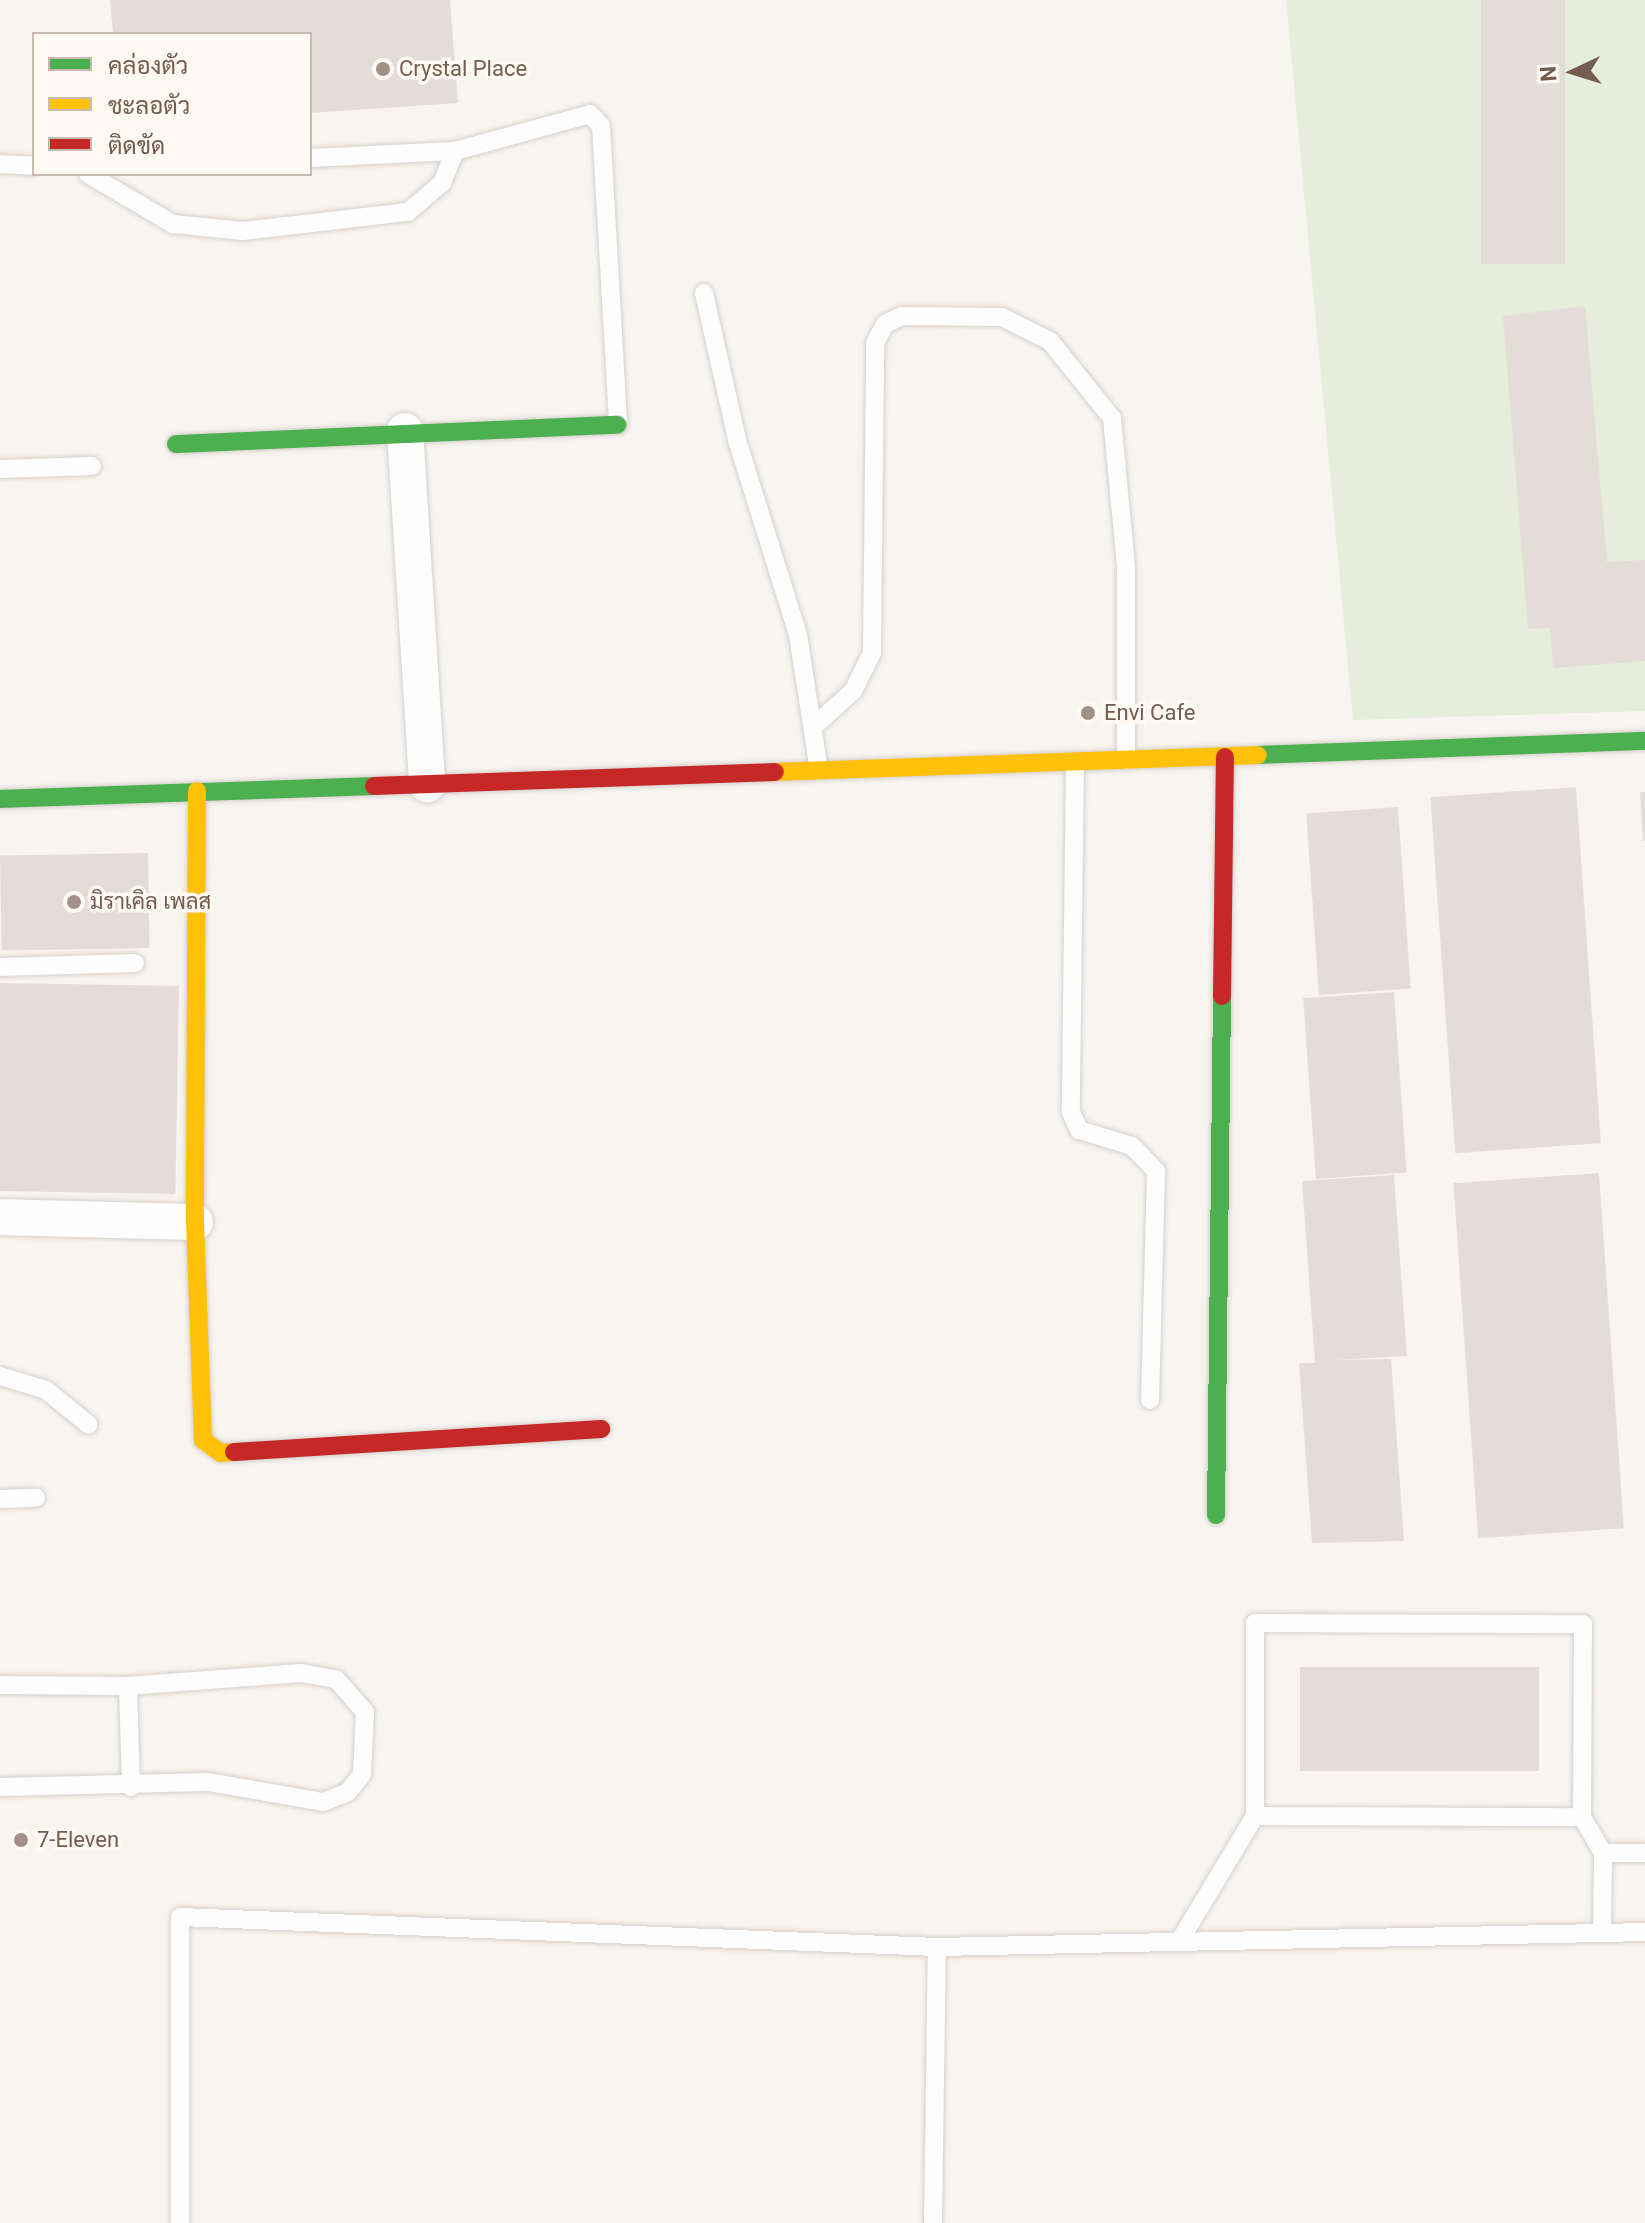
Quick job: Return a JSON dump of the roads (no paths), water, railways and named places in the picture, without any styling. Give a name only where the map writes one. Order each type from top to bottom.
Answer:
[{"type":"street","points":[[176,444],[405,431],[618,425]]},
{"type":"street","points":[[405,431],[427,784]]},
{"type":"street","points":[[0,799],[1645,741]]},
{"type":"street","points":[[1216,1515],[1225,757]]},
{"type":"street","points":[[197,791],[197,1427],[211,1449],[601,1429]]},
{"type":"street","points":[[0,1217],[195,1222]]},
{"type":"lane","points":[[312,158],[455,151],[575,113],[590,114],[601,126],[618,425]]},
{"type":"lane","points":[[91,176],[173,224],[243,231],[408,212],[442,183],[455,151]]},
{"type":"lane","points":[[0,164],[32,166]]},
{"type":"lane","points":[[704,293],[725,396],[798,635],[820,772]]},
{"type":"lane","points":[[813,727],[853,691],[872,653],[875,343],[885,324],[902,316],[1002,317],[1050,341],[1112,418],[1126,567],[1126,760]]},
{"type":"lane","points":[[0,469],[92,466]]},
{"type":"lane","points":[[1075,762],[1071,1112],[1079,1130],[1132,1146],[1156,1171],[1150,1400]]},
{"type":"lane","points":[[0,967],[135,963]]},
{"type":"lane","points":[[0,1376],[46,1390],[89,1425]]},
{"type":"lane","points":[[0,1499],[36,1498]]},
{"type":"lane","points":[[1179,1942],[1255,1816],[1255,1623],[1583,1624],[1582,1817],[1603,1853],[1602,1933]]},
{"type":"lane","points":[[0,1685],[128,1686],[301,1673],[336,1679],[365,1712],[362,1774],[348,1792],[323,1802],[208,1782],[131,1787],[0,1787]]},
{"type":"lane","points":[[128,1686],[131,1787]]},
{"type":"lane","points":[[1255,1816],[1582,1817]]},
{"type":"lane","points":[[1603,1853],[1645,1853]]},
{"type":"lane","points":[[180,2223],[180,1917],[937,1947],[1645,1932]]},
{"type":"lane","points":[[933,2223],[937,1947]]},
{"type":"place","name":"Crystal Place","points":[[383,69]]},
{"type":"place","name":"Envi Cafe","points":[[1088,713]]},
{"type":"place","name":"มิราเคิล เพลส","points":[[74,902]]},
{"type":"place","name":"7-Eleven","points":[[21,1840]]}]
